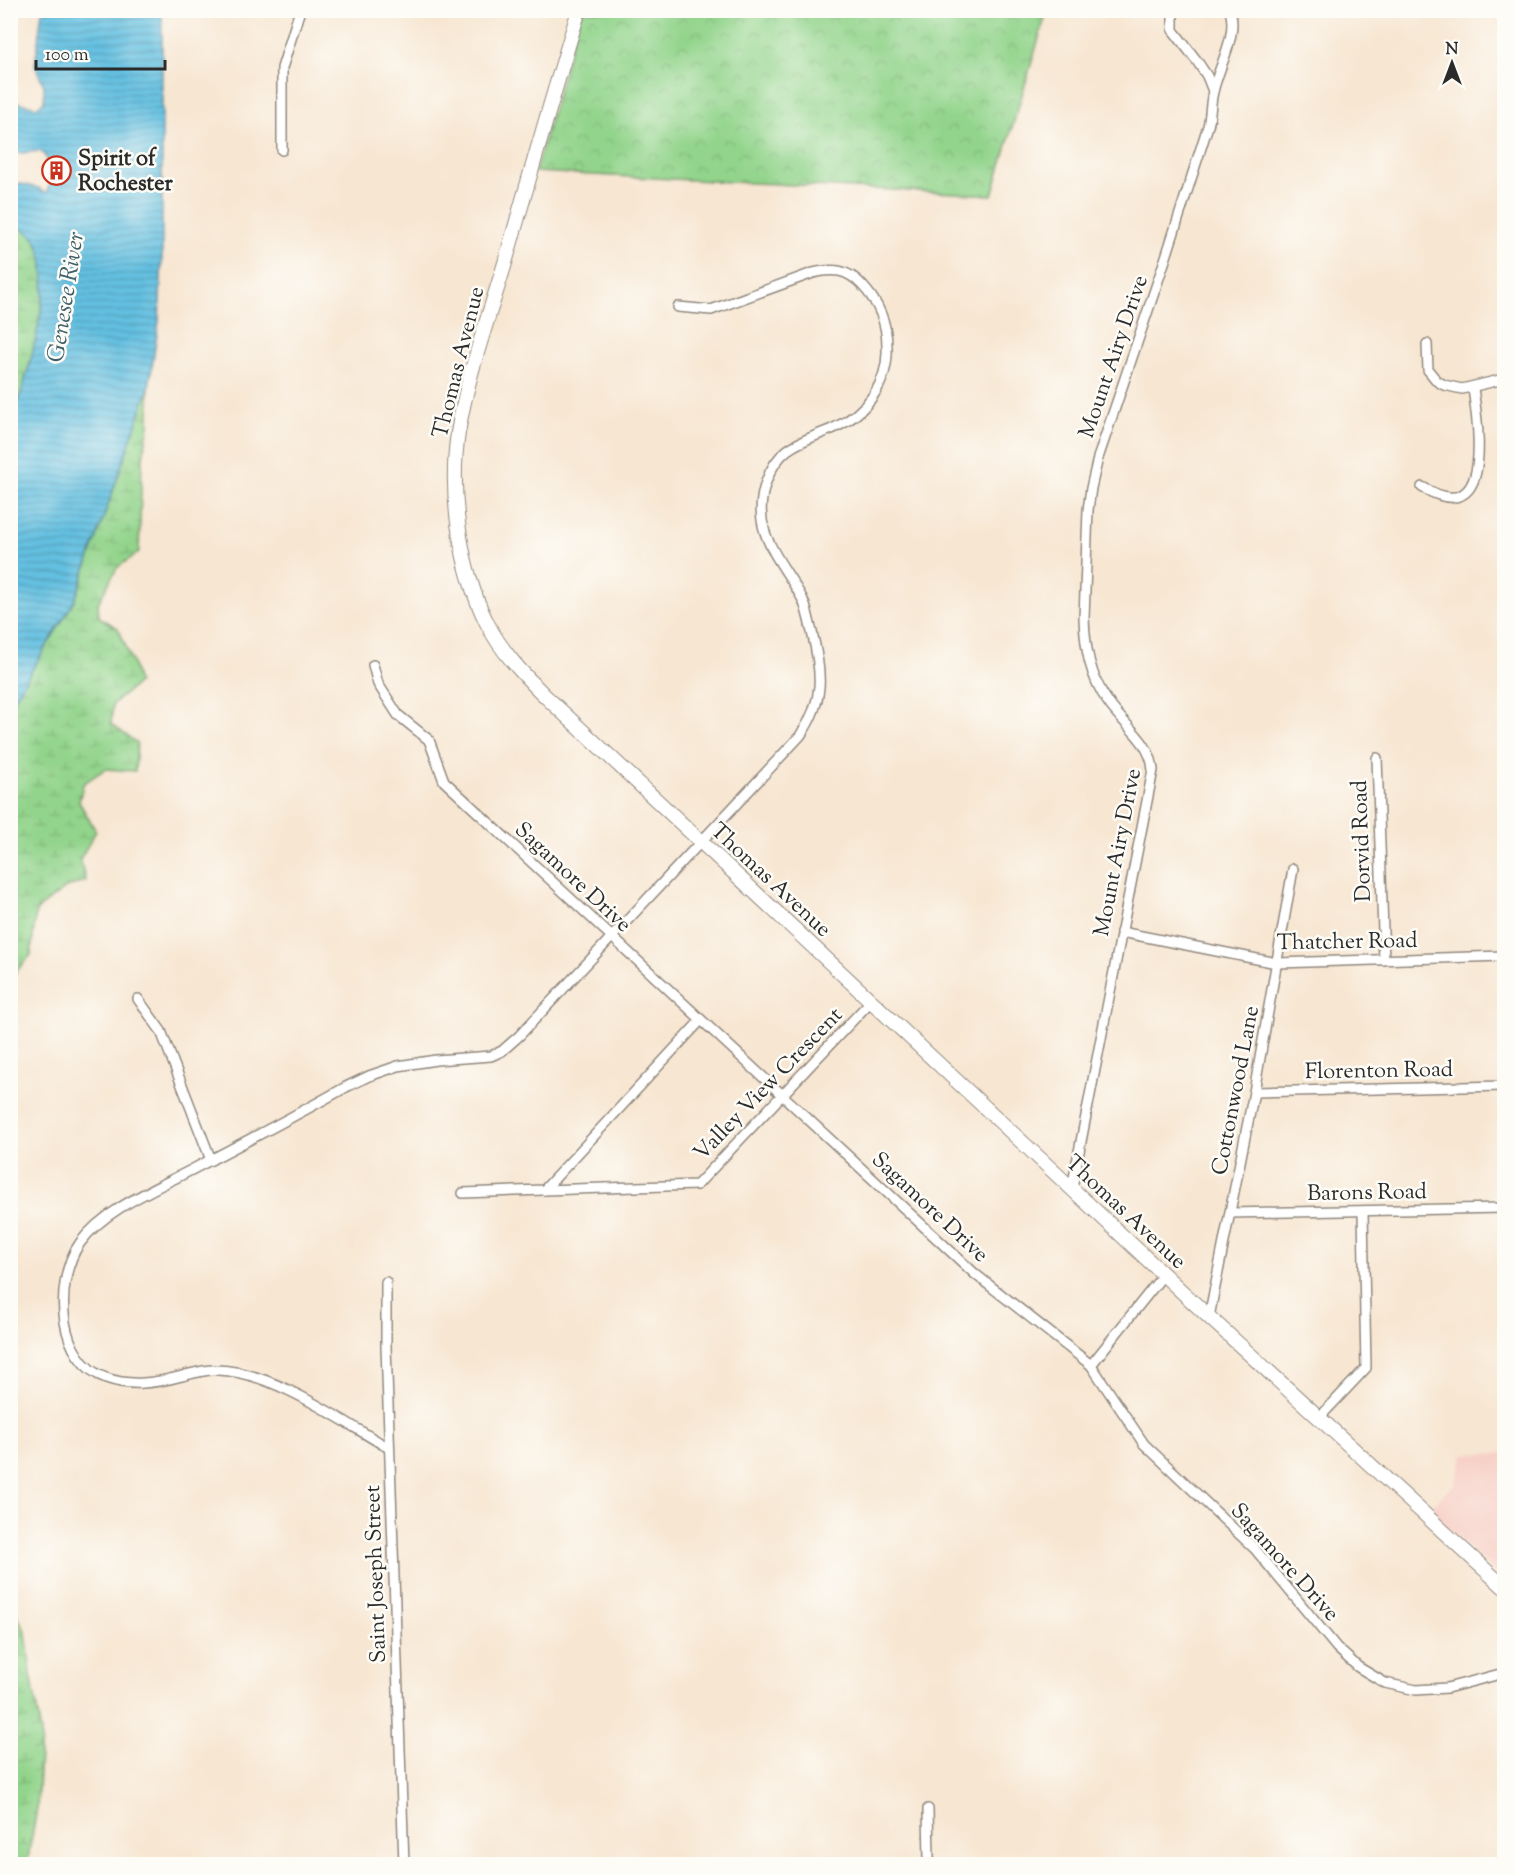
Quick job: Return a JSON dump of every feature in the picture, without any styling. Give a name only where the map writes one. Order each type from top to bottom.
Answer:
[{"type":"main road","name":"Thomas Avenue","points":[[579,10],[464,404],[454,486],[465,559],[487,623],[518,669],[543,694],[1209,1317],[1504,1587]]},
{"type":"street","points":[[282,150],[282,68],[300,10]]},
{"type":"street","points":[[1174,10],[1173,30],[1207,76],[1213,91]]},
{"type":"street","name":"Mount Airy Drive","points":[[1072,1188],[1152,779],[1153,762],[1146,746],[1108,703],[1091,668],[1084,618],[1090,488],[1208,126],[1213,91],[1234,22],[1230,10]]},
{"type":"street","points":[[389,1448],[293,1393],[248,1374],[231,1370],[213,1370],[138,1384],[117,1382],[103,1377],[87,1367],[71,1343],[64,1313],[67,1277],[79,1245],[101,1221],[369,1076],[398,1066],[436,1060],[491,1056],[502,1051],[612,938],[800,736],[812,717],[819,695],[819,666],[806,608],[767,542],[761,513],[762,496],[766,480],[784,453],[795,444],[847,422],[870,401],[883,378],[886,365],[887,340],[881,314],[868,291],[852,276],[837,269],[813,273],[711,309],[678,307]]},
{"type":"street","points":[[1427,344],[1428,370],[1437,381],[1451,388],[1473,388],[1504,379]]},
{"type":"street","points":[[1422,487],[1438,495],[1452,498],[1464,495],[1472,487],[1476,475],[1479,431],[1473,388]]},
{"type":"street","name":"Sagamore Drive","points":[[373,666],[378,684],[398,715],[429,740],[444,781],[975,1274],[1091,1365],[1144,1444],[1255,1549],[1337,1648],[1358,1667],[1385,1683],[1416,1690],[1448,1688],[1504,1673]]},
{"type":"street","name":"Dorvid Road","points":[[1377,758],[1384,960]]},
{"type":"street","name":"Cottonwood Lane","points":[[1209,1317],[1254,1092],[1293,869]]},
{"type":"street","name":"Thatcher Road","points":[[1121,932],[1277,963],[1504,956]]},
{"type":"street","points":[[138,999],[161,1031],[211,1160]]},
{"type":"street","name":"Valley View Crescent","points":[[463,1193],[697,1185],[871,1001]]},
{"type":"street","points":[[544,1190],[701,1020]]},
{"type":"street","name":"Florenton Road","points":[[1254,1092],[1504,1086]]},
{"type":"street","name":"Barons Road","points":[[1230,1213],[1504,1208]]},
{"type":"street","points":[[1319,1419],[1366,1368],[1363,1211]]},
{"type":"street","points":[[1091,1365],[1164,1274]]},
{"type":"street","name":"Saint Joseph Street","points":[[386,1282],[389,1448],[404,1864]]},
{"type":"street","points":[[928,1809],[929,1859],[932,1864]]},
{"type":"shaded area","points":[[1504,1453],[1504,1581],[1428,1509],[1455,1484],[1464,1454]]},
{"type":"green space","points":[[581,11],[1047,11],[992,195],[535,172]]},
{"type":"green space","points":[[11,227],[31,235],[41,254],[44,281],[41,313],[34,346],[11,422]]},
{"type":"green space","points":[[149,387],[149,425],[142,463],[139,552],[117,568],[98,603],[99,617],[118,628],[138,683],[113,704],[111,724],[137,743],[135,771],[105,769],[83,784],[79,802],[96,831],[80,859],[86,881],[67,887],[36,911],[31,955],[11,977],[11,703],[75,600]]},
{"type":"green space","points":[[10,1602],[26,1632],[41,1733],[37,1809],[27,1864],[11,1864]]},
{"type":"water","name":"Genesee River","points":[[42,11],[162,11],[162,257],[159,321],[149,387],[75,600],[11,704],[11,422],[34,346],[41,313],[44,281],[41,254],[31,235],[11,227],[11,182],[47,192],[51,170],[40,151],[11,154],[10,101],[38,107],[44,101],[44,86],[35,65]]},
{"type":"place","name":"Spirit of Rochester","points":[[57,170]]}]
